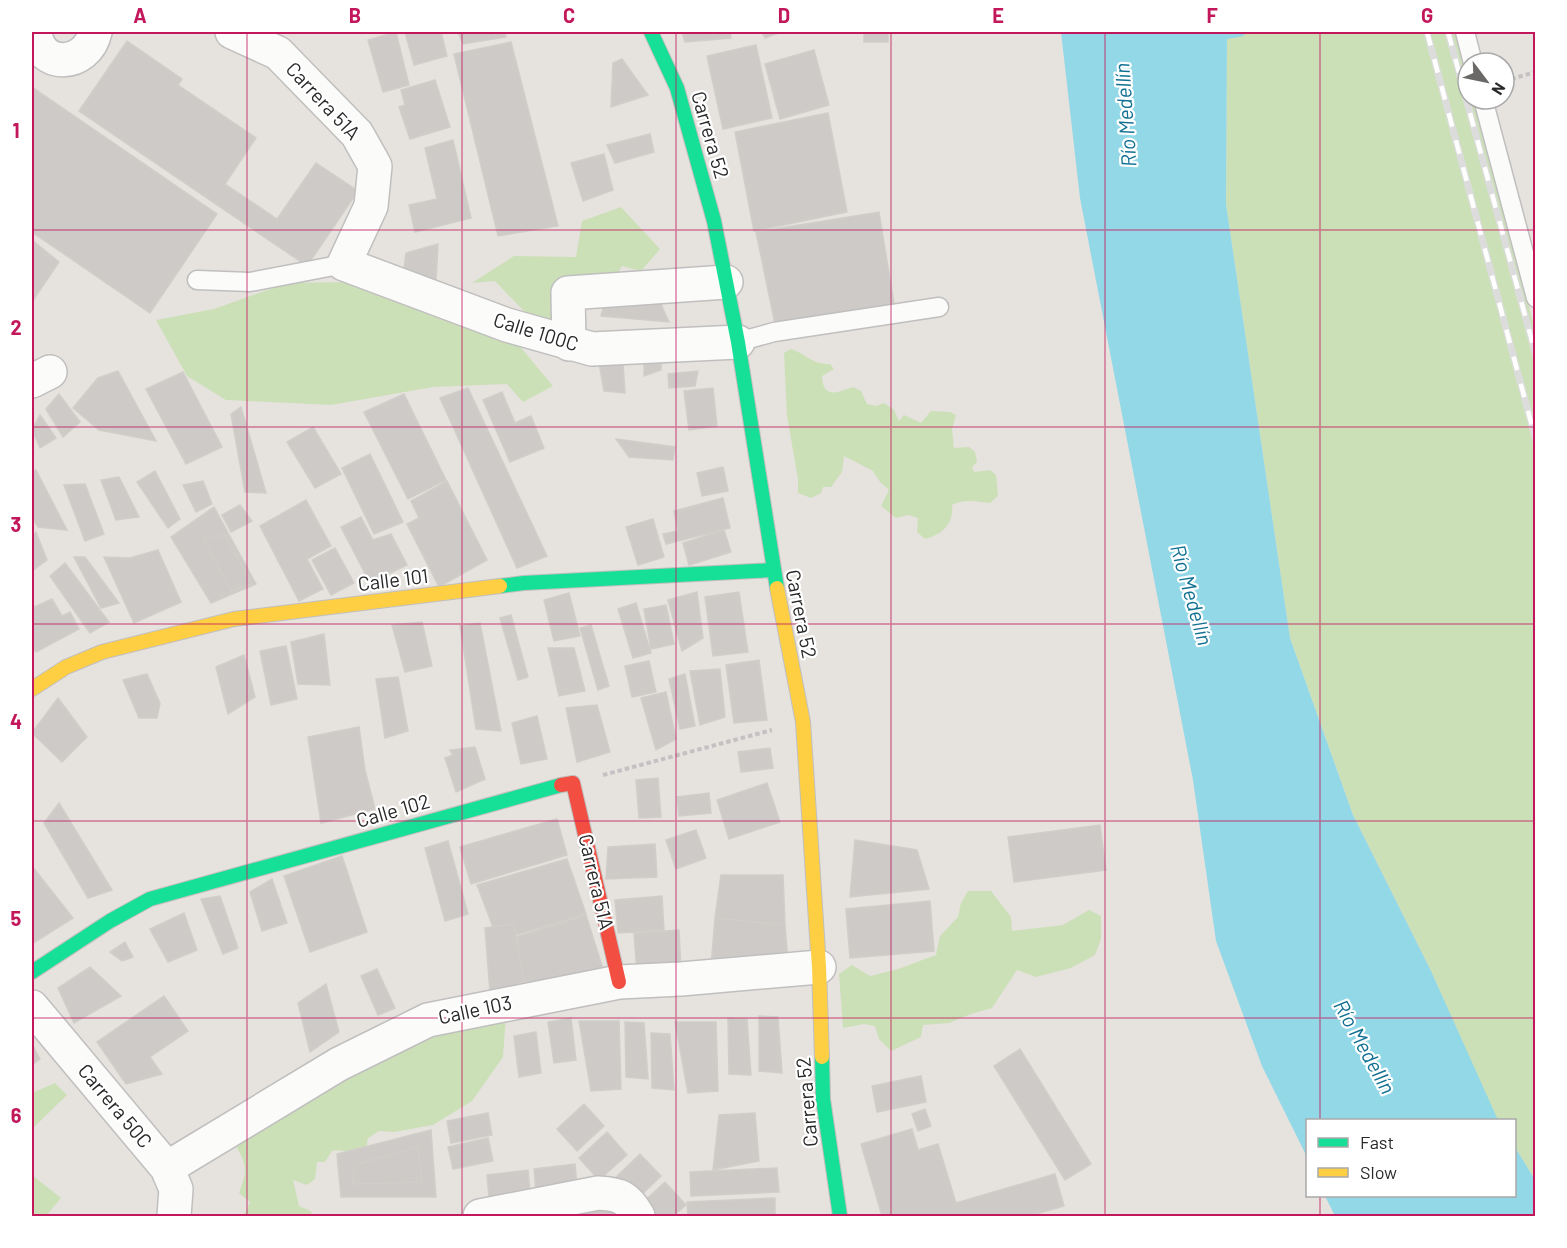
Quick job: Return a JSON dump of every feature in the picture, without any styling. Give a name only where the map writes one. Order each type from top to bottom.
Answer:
[{"type":"street","points":[[35,32],[42,49],[51,57],[62,60],[74,59],[84,53],[92,44],[95,32]]},
{"type":"street","name":"Carrera 51A","points":[[232,32],[278,53],[357,134],[375,166],[371,206],[344,264]]},
{"type":"street","name":"Carrera 52","points":[[651,32],[677,88],[714,221],[738,342],[772,570],[803,722],[819,967],[823,1099],[834,1215]]},
{"type":"street","name":"Calle 100C","points":[[344,264],[507,325],[592,349],[738,342]]},
{"type":"street","points":[[569,344],[568,293],[726,282]]},
{"type":"street","name":"Calle 101","points":[[32,689],[66,667],[102,652],[234,619],[524,583],[772,570]]},
{"type":"street","name":"Carrera 51A","points":[[573,783],[619,982]]},
{"type":"street","name":"Calle 102","points":[[32,972],[110,921],[150,899],[547,788],[573,783]]},
{"type":"street","name":"Calle 103","points":[[167,1168],[339,1064],[428,1020],[619,982],[819,967]]},
{"type":"street","name":"Carrera 50C","points":[[32,1007],[167,1168],[176,1189],[174,1216]]},
{"type":"street","points":[[480,1216],[598,1193],[616,1194],[631,1204],[638,1216]]},
{"type":"lane","points":[[1465,32],[1470,51]]},
{"type":"lane","points":[[1486,111],[1536,298]]},
{"type":"lane","points":[[197,280],[250,282],[344,264]]},
{"type":"lane","points":[[738,342],[774,332],[939,307]]},
{"type":"path","points":[[1516,78],[1536,72]]},
{"type":"path","points":[[573,783],[782,727]]},
{"type":"green space","points":[[1227,32],[1457,32],[1462,51],[1456,51],[1456,111],[1478,111],[1535,330],[1535,1180],[1516,1149],[1516,1119],[1497,1119],[1495,1117],[1431,971],[1353,815],[1290,638],[1226,204]]},
{"type":"green space","points":[[621,207],[660,249],[641,271],[622,266],[604,296],[565,301],[592,349],[542,330],[495,281],[472,283],[514,256],[576,257],[582,221]]},
{"type":"green space","points":[[346,282],[487,307],[553,386],[523,402],[507,384],[433,387],[331,405],[226,400],[187,376],[156,320],[214,309],[287,283]]},
{"type":"green space","points":[[791,349],[814,361],[830,364],[834,369],[822,376],[825,389],[828,391],[837,392],[853,387],[861,391],[867,404],[876,406],[884,403],[894,410],[899,421],[904,415],[921,423],[931,411],[950,412],[956,415],[952,429],[954,448],[969,447],[975,452],[977,462],[972,467],[974,472],[990,470],[996,475],[998,496],[990,503],[966,501],[952,505],[951,517],[946,527],[937,535],[925,539],[917,532],[918,518],[908,515],[896,518],[881,506],[889,490],[873,471],[844,456],[842,472],[831,487],[823,487],[821,493],[811,498],[798,493],[798,479],[787,416],[784,353]]},
{"type":"green space","points":[[968,891],[991,891],[1011,917],[1012,931],[1063,925],[1089,910],[1101,916],[1101,939],[1095,955],[1071,968],[1036,977],[1017,970],[992,1008],[949,1023],[923,1025],[921,1037],[891,1051],[879,1039],[875,1026],[864,1024],[843,1028],[839,974],[852,965],[870,976],[898,969],[936,955],[940,936],[958,917],[961,903]]},
{"type":"green space","points":[[506,1016],[503,1057],[472,1101],[433,1125],[394,1132],[379,1131],[368,1138],[366,1149],[332,1151],[325,1162],[317,1162],[315,1179],[307,1185],[293,1180],[299,1206],[311,1211],[312,1216],[244,1215],[250,1202],[239,1193],[245,1169],[235,1145],[341,1057]]},
{"type":"green space","points":[[55,1083],[67,1095],[32,1129],[32,1093]]},
{"type":"green space","points":[[32,1175],[61,1198],[46,1216],[32,1216]]},
{"type":"water","name":"Río Medellín","points":[[1061,32],[1227,32],[1226,204],[1290,638],[1353,815],[1431,971],[1498,1119],[1306,1119],[1306,1155],[1262,1066],[1216,941],[1193,780],[1080,198]]},
{"type":"water","points":[[1516,1149],[1535,1180],[1535,1216],[1335,1216],[1326,1197],[1516,1197]]},
{"type":"building","points":[[396,32],[409,85],[383,92],[368,40]]},
{"type":"building","points":[[405,32],[441,32],[447,56],[414,65]]},
{"type":"building","points":[[458,32],[504,32],[506,37],[463,44]]},
{"type":"building","points":[[682,32],[730,32],[731,38],[685,42]]},
{"type":"building","points":[[762,32],[781,32],[765,38]]},
{"type":"building","points":[[864,32],[888,32],[888,42],[864,42]]},
{"type":"building","points":[[127,41],[182,79],[178,85],[256,138],[225,184],[277,219],[316,163],[358,191],[307,266],[79,111]]},
{"type":"building","points":[[511,42],[558,226],[498,236],[454,54]]},
{"type":"building","points":[[756,45],[772,118],[723,129],[707,56]]},
{"type":"building","points":[[814,50],[829,105],[780,119],[765,64]]},
{"type":"building","points":[[622,59],[648,95],[611,107],[613,63]]},
{"type":"building","points":[[435,80],[450,127],[410,139],[399,107],[405,105],[401,90]]},
{"type":"building","points":[[32,87],[217,214],[150,313],[32,232]]},
{"type":"building","points":[[828,113],[847,212],[754,231],[735,132]]},
{"type":"building","points":[[650,134],[654,152],[615,163],[607,145]]},
{"type":"building","points":[[453,140],[471,218],[415,232],[409,205],[437,199],[425,148]]},
{"type":"building","points":[[604,154],[613,190],[583,201],[571,163]]},
{"type":"building","points":[[879,212],[894,304],[775,324],[756,232]]},
{"type":"building","points":[[32,240],[59,262],[34,299],[32,298]]},
{"type":"building","points":[[438,244],[436,280],[404,268],[406,253]]},
{"type":"building","points":[[606,296],[659,300],[669,322],[601,316]]},
{"type":"building","points":[[622,349],[625,393],[604,391],[598,357]]},
{"type":"building","points":[[661,357],[661,370],[644,376],[644,358]]},
{"type":"building","points":[[118,371],[156,441],[99,430],[73,408],[98,378]]},
{"type":"building","points":[[698,371],[695,386],[669,388],[668,374]]},
{"type":"building","points":[[183,372],[222,447],[186,464],[146,389]]},
{"type":"building","points":[[468,388],[547,556],[517,568],[440,398]]},
{"type":"building","points":[[713,388],[717,426],[689,430],[684,391]]},
{"type":"building","points":[[502,392],[515,423],[531,416],[544,448],[510,462],[483,400]]},
{"type":"building","points":[[59,394],[80,422],[63,437],[46,409]]},
{"type":"building","points":[[404,394],[446,480],[408,499],[364,412]]},
{"type":"building","points":[[241,407],[266,493],[245,492],[231,414]]},
{"type":"building","points":[[40,415],[56,438],[40,448],[32,430]]},
{"type":"building","points":[[313,427],[341,474],[315,488],[287,442]]},
{"type":"building","points":[[616,439],[675,447],[673,460],[629,457]]},
{"type":"building","points":[[370,454],[403,522],[374,534],[342,468]]},
{"type":"building","points":[[723,467],[728,491],[702,496],[697,473]]},
{"type":"building","points":[[36,470],[67,530],[38,527],[32,517],[32,473]]},
{"type":"building","points":[[155,471],[180,519],[168,528],[137,482]]},
{"type":"building","points":[[119,477],[139,517],[116,520],[101,480]]},
{"type":"building","points":[[203,481],[212,504],[196,512],[183,485]]},
{"type":"building","points":[[447,481],[487,560],[439,587],[407,524],[419,518],[411,501]]},
{"type":"building","points":[[85,484],[104,534],[85,541],[64,485]]},
{"type":"building","points":[[723,498],[730,528],[666,544],[663,534],[678,531],[674,511]]},
{"type":"building","points":[[306,500],[331,546],[307,559],[323,589],[299,601],[260,526]]},
{"type":"building","points":[[240,505],[252,521],[231,532],[222,515]]},
{"type":"building","points":[[214,507],[256,584],[211,603],[171,537]]},
{"type":"building","points":[[361,517],[373,540],[391,534],[407,565],[370,583],[341,527]]},
{"type":"building","points":[[653,519],[664,557],[638,565],[626,527]]},
{"type":"building","points":[[724,530],[731,552],[689,565],[683,543]]},
{"type":"building","points":[[36,532],[47,560],[32,571],[32,536]]},
{"type":"building","points":[[225,535],[252,584],[231,591],[204,539]]},
{"type":"building","points":[[335,548],[354,583],[331,595],[312,560]]},
{"type":"building","points":[[158,550],[181,602],[134,623],[104,557],[130,558]]},
{"type":"building","points":[[158,550],[181,602],[134,623],[104,557],[130,558]]},
{"type":"building","points":[[74,557],[85,557],[119,603],[101,608]]},
{"type":"building","points":[[65,563],[109,622],[90,633],[50,576]]},
{"type":"building","points":[[697,592],[703,638],[682,651],[668,600]]},
{"type":"building","points":[[739,592],[748,652],[713,656],[705,597]]},
{"type":"building","points":[[739,592],[748,652],[713,656],[705,597]]},
{"type":"building","points":[[569,593],[580,636],[554,641],[544,600]]},
{"type":"building","points":[[52,599],[62,616],[70,612],[79,629],[36,652],[32,645],[32,608]]},
{"type":"building","points":[[636,603],[651,653],[633,658],[618,609]]},
{"type":"building","points":[[666,605],[674,644],[651,649],[644,609]]},
{"type":"building","points":[[511,615],[528,677],[518,680],[500,618]]},
{"type":"building","points":[[422,622],[432,666],[405,672],[392,625]]},
{"type":"building","points":[[480,623],[501,731],[476,729],[460,626]]},
{"type":"building","points":[[591,625],[609,686],[598,690],[580,628]]},
{"type":"building","points":[[324,634],[330,685],[298,684],[291,642]]},
{"type":"building","points":[[286,646],[297,699],[271,705],[260,651]]},
{"type":"building","points":[[548,648],[574,648],[585,691],[559,696]]},
{"type":"building","points":[[244,655],[255,697],[228,714],[216,667]]},
{"type":"building","points":[[759,660],[767,720],[734,723],[726,665]]},
{"type":"building","points":[[649,661],[656,692],[632,697],[625,666]]},
{"type":"building","points":[[720,669],[725,717],[700,725],[690,671]]},
{"type":"building","points":[[147,674],[160,703],[157,718],[139,718],[123,680]]},
{"type":"building","points":[[685,674],[695,726],[680,729],[669,679]]},
{"type":"building","points":[[398,677],[408,731],[385,738],[376,679]]},
{"type":"building","points":[[666,692],[676,739],[656,750],[641,698]]},
{"type":"building","points":[[58,698],[87,737],[62,762],[32,733]]},
{"type":"building","points":[[597,705],[610,752],[577,762],[566,708]]},
{"type":"building","points":[[537,716],[547,759],[521,764],[512,723]]},
{"type":"building","points":[[359,727],[365,770],[375,809],[321,823],[308,737]]},
{"type":"building","points":[[475,747],[485,779],[456,792],[445,758],[453,755],[450,750]]},
{"type":"building","points":[[770,748],[773,768],[741,772],[738,752]]},
{"type":"building","points":[[658,778],[661,817],[639,818],[636,780]]},
{"type":"building","points":[[767,783],[780,822],[729,839],[717,800]]},
{"type":"building","points":[[709,793],[711,813],[679,816],[677,797]]},
{"type":"building","points":[[59,803],[112,890],[88,898],[44,823]]},
{"type":"building","points":[[557,819],[567,855],[471,884],[460,847]]},
{"type":"building","points":[[1100,825],[1106,870],[1014,882],[1008,837]]},
{"type":"building","points":[[696,830],[706,858],[676,869],[666,840]]},
{"type":"building","points":[[855,840],[917,850],[929,889],[850,897]]},
{"type":"building","points":[[448,841],[468,914],[445,921],[425,848]]},
{"type":"building","points":[[655,844],[657,877],[606,879],[608,847]]},
{"type":"building","points":[[342,856],[367,932],[310,952],[284,876]]},
{"type":"building","points":[[567,859],[586,914],[516,935],[514,924],[493,927],[477,885]]},
{"type":"building","points":[[32,866],[73,918],[32,944]]},
{"type":"building","points":[[721,875],[783,875],[785,925],[715,918]]},
{"type":"building","points":[[272,879],[287,923],[262,931],[250,892]]},
{"type":"building","points":[[220,896],[238,948],[223,954],[201,899]]},
{"type":"building","points":[[662,896],[664,930],[618,933],[615,900]]},
{"type":"building","points":[[930,901],[934,951],[850,958],[846,909]]},
{"type":"building","points":[[184,913],[197,950],[168,962],[150,929]]},
{"type":"building","points":[[586,915],[604,972],[534,992],[532,981],[524,982],[516,937]]},
{"type":"building","points":[[715,918],[785,925],[788,962],[711,967]]},
{"type":"building","points":[[514,924],[524,982],[490,992],[485,928]]},
{"type":"building","points":[[679,930],[681,972],[637,974],[634,933]]},
{"type":"building","points":[[125,942],[133,957],[122,961],[110,952]]},
{"type":"building","points":[[90,967],[121,996],[74,1023],[58,988]]},
{"type":"building","points":[[377,969],[395,1008],[378,1015],[361,976]]},
{"type":"building","points":[[326,984],[339,1032],[310,1052],[298,1003]]},
{"type":"building","points":[[164,996],[188,1031],[150,1057],[162,1074],[126,1084],[97,1042]]},
{"type":"building","points":[[759,1016],[778,1017],[782,1073],[759,1071]]},
{"type":"building","points":[[571,1018],[576,1060],[554,1063],[548,1022]]},
{"type":"building","points":[[728,1018],[747,1019],[751,1075],[729,1074]]},
{"type":"building","points":[[579,1021],[619,1021],[621,1089],[591,1091]]},
{"type":"building","points":[[625,1022],[644,1023],[648,1079],[626,1077]]},
{"type":"building","points":[[675,1022],[716,1022],[718,1091],[688,1093]]},
{"type":"building","points":[[536,1032],[541,1073],[519,1077],[514,1036]]},
{"type":"building","points":[[651,1033],[670,1034],[674,1090],[652,1088]]},
{"type":"building","points":[[32,1044],[40,1059],[32,1065]]},
{"type":"building","points":[[1020,1049],[1091,1164],[1065,1180],[994,1066]]},
{"type":"building","points":[[921,1076],[926,1102],[877,1112],[872,1086]]},
{"type":"building","points":[[584,1104],[604,1126],[577,1151],[557,1129]]},
{"type":"building","points":[[925,1109],[931,1126],[918,1131],[912,1114]]},
{"type":"building","points":[[488,1113],[492,1135],[451,1143],[447,1121]]},
{"type":"building","points":[[755,1113],[759,1161],[713,1170],[719,1115]]},
{"type":"building","points":[[912,1129],[918,1150],[938,1144],[956,1203],[1055,1174],[1064,1206],[1029,1216],[882,1216],[861,1144]]},
{"type":"building","points":[[431,1130],[436,1197],[341,1197],[337,1154]]},
{"type":"building","points":[[607,1132],[627,1155],[599,1180],[579,1158]]},
{"type":"building","points":[[488,1138],[493,1161],[453,1169],[448,1147]]},
{"type":"building","points":[[418,1147],[422,1182],[353,1184],[354,1165]]},
{"type":"building","points":[[640,1154],[661,1176],[634,1202],[614,1179]]},
{"type":"building","points":[[575,1164],[577,1187],[536,1192],[534,1169]]},
{"type":"building","points":[[777,1168],[779,1192],[691,1196],[690,1172]]},
{"type":"building","points":[[528,1170],[530,1192],[489,1197],[487,1175]]},
{"type":"building","points":[[665,1182],[686,1205],[673,1216],[647,1216],[638,1207]]},
{"type":"building","points":[[775,1198],[775,1216],[688,1216],[687,1202]]},
{"type":"building","points":[[611,1208],[613,1216],[575,1216],[573,1209]]},
{"type":"waterway","points":[[1217,36],[1241,32]]},
{"type":"railway","points":[[1427,32],[1536,441]]},
{"type":"railway","points":[[1448,32],[1536,356]]},
{"type":"traffic: fast","points":[[651,32],[677,88],[714,221],[738,342],[777,588]]},
{"type":"traffic: fast","points":[[500,586],[773,570]]},
{"type":"traffic: fast","points":[[32,972],[110,921],[150,899],[561,785]]},
{"type":"traffic: fast","points":[[822,1057],[823,1099],[840,1216]]},
{"type":"traffic: slow","points":[[32,689],[66,667],[102,652],[234,619],[500,586]]},
{"type":"traffic: slow","points":[[777,588],[803,722],[819,967],[822,1057]]},
{"type":"traffic: jam","points":[[561,785],[573,783],[619,982]]}]
